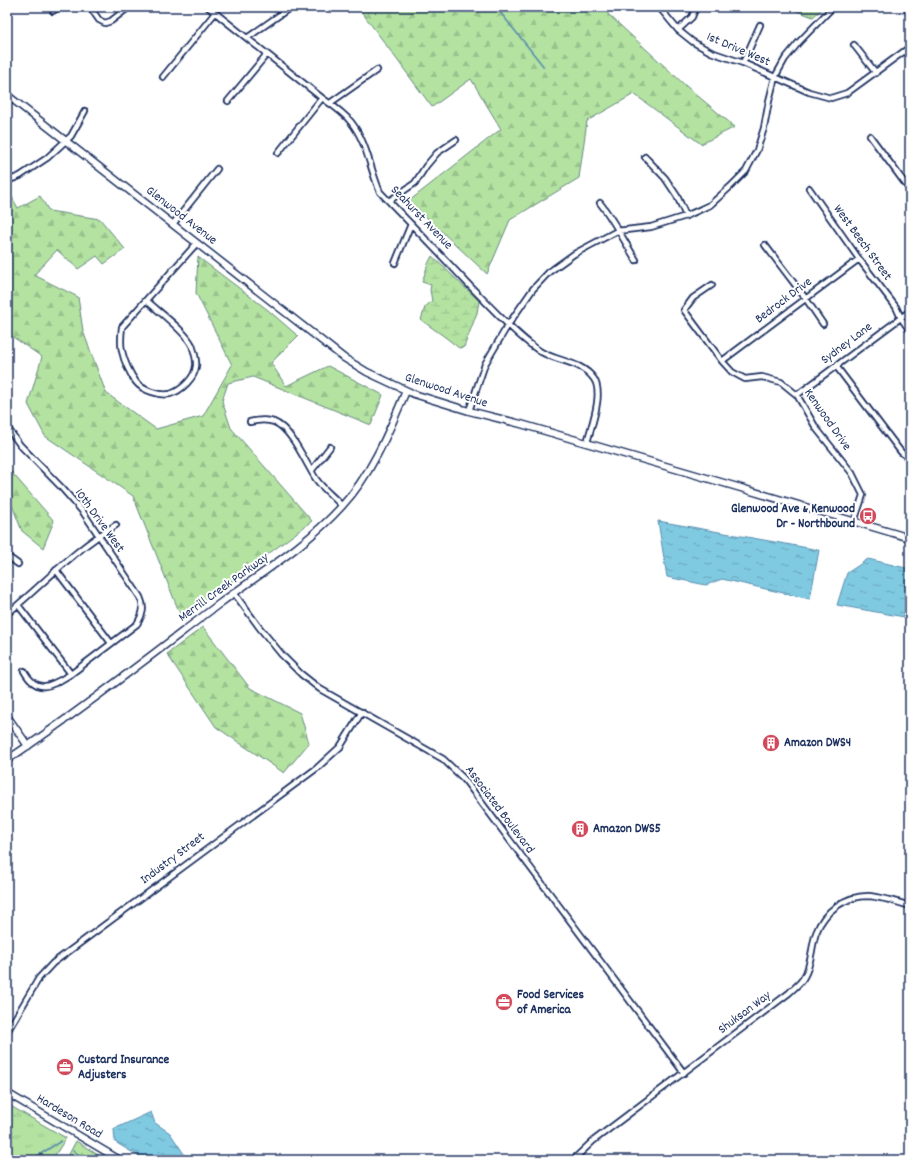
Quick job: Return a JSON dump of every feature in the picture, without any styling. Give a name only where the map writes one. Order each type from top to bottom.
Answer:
[{"type":"street","points":[[54,11],[59,7]]},
{"type":"street","points":[[90,7],[99,20],[105,23],[111,21],[129,7]]},
{"type":"street","name":"Seahurst Avenue","points":[[208,7],[322,98],[336,107],[351,122],[358,134],[380,192],[508,325],[547,356],[565,360],[583,368],[594,379],[598,390],[596,409],[587,443]]},
{"type":"street","points":[[247,38],[291,7]]},
{"type":"street","name":"1st Drive West","points":[[659,7],[678,30],[705,49],[743,63],[809,92],[830,98],[847,93],[910,47]]},
{"type":"street","points":[[678,30],[692,17],[696,7]]},
{"type":"street","points":[[469,411],[485,364],[508,325],[533,289],[549,272],[574,254],[617,231],[651,227],[686,216],[710,206],[746,171],[757,150],[764,128],[768,101],[775,77],[799,42],[833,7]]},
{"type":"street","points":[[163,77],[215,13]]},
{"type":"street","points":[[743,63],[760,26]]},
{"type":"street","points":[[854,45],[876,73]]},
{"type":"street","points":[[228,101],[267,54]]},
{"type":"street","points":[[330,103],[377,70]]},
{"type":"street","name":"Glenwood Avenue","points":[[7,95],[344,358],[367,372],[406,391],[469,411],[587,443],[910,538]]},
{"type":"street","points":[[278,153],[322,98]]},
{"type":"street","points":[[7,181],[20,176],[47,158],[71,136],[85,111]]},
{"type":"street","points":[[870,136],[910,190]]},
{"type":"street","points":[[389,201],[415,182],[426,166],[438,153],[456,140]]},
{"type":"street","points":[[645,157],[665,178],[677,196],[686,216]]},
{"type":"street","points":[[173,224],[216,169]]},
{"type":"street","name":"West Beech Street","points":[[809,188],[859,259],[896,307],[901,318],[910,330]]},
{"type":"street","points":[[600,202],[636,260]]},
{"type":"street","points":[[395,263],[411,224]]},
{"type":"street","points":[[146,300],[186,336],[192,346],[195,356],[196,366],[193,375],[186,384],[170,394],[158,394],[149,391],[137,383],[122,351],[122,327],[146,300],[197,243]]},
{"type":"street","points":[[766,245],[806,299],[822,324]]},
{"type":"street","name":"Bedrock Drive","points":[[722,361],[859,259]]},
{"type":"street","name":"Kenwood Drive","points":[[712,285],[693,298],[684,310],[732,372],[745,379],[762,377],[781,382],[797,395],[816,428],[852,473],[863,495],[854,522]]},
{"type":"street","name":"Sydney Lane","points":[[797,395],[910,310]]},
{"type":"street","points":[[836,366],[901,452],[910,459]]},
{"type":"street","name":"Merrill Creek Parkway","points":[[7,760],[78,710],[234,593],[297,548],[322,526],[342,506],[366,474],[384,440],[406,391]]},
{"type":"street","points":[[250,422],[264,420],[275,422],[283,428],[302,453],[317,479],[342,506]]},
{"type":"street","name":"10th Drive West","points":[[7,427],[20,445],[83,512],[140,597],[144,606],[137,624],[111,643]]},
{"type":"street","points":[[312,470],[330,447]]},
{"type":"street","points":[[7,614],[98,535],[116,525]]},
{"type":"street","points":[[7,556],[18,564]]},
{"type":"street","points":[[24,671],[33,683],[40,687],[47,687],[71,674],[111,643],[56,570]]},
{"type":"street","name":"Associated Boulevard","points":[[234,593],[282,655],[301,674],[320,689],[443,759],[464,779],[684,1073]]},
{"type":"street","points":[[18,605],[71,674]]},
{"type":"street","name":"Industry Street","points":[[7,1032],[39,978],[53,963],[205,849],[317,768],[340,747],[362,712]]},
{"type":"street","points":[[7,716],[28,746]]},
{"type":"street","name":"Shuksan Way","points":[[573,1160],[593,1141],[789,993],[804,978],[816,932],[823,918],[832,908],[857,897],[869,896],[910,906]]},
{"type":"street","name":"Hardeson Road","points":[[7,1093],[120,1160]]},
{"type":"green space","points":[[358,7],[604,7],[608,14],[686,86],[735,127],[701,144],[634,94],[587,121],[579,178],[510,220],[487,274],[409,201],[501,129],[471,79],[432,107]]},
{"type":"green space","points":[[786,7],[824,7],[813,17]]},
{"type":"green space","points":[[7,188],[18,208],[40,196],[49,211],[100,219],[125,249],[104,264],[97,256],[78,269],[57,250],[34,275],[78,297],[83,331],[106,393],[156,429],[203,416],[232,365],[196,293],[198,257],[268,310],[298,336],[271,363],[286,386],[328,366],[383,395],[371,425],[253,377],[228,383],[222,401],[231,428],[312,521],[182,619],[133,496],[45,436],[28,404],[42,357],[10,335],[7,362]]},
{"type":"green space","points":[[432,256],[479,301],[477,313],[464,347],[459,348],[421,320],[425,307],[432,301],[430,290],[431,285],[422,282]]},
{"type":"green space","points":[[7,467],[54,521],[43,548],[22,531],[10,500],[7,498]]},
{"type":"green space","points":[[203,627],[250,688],[300,713],[309,743],[284,773],[216,727],[167,654]]},
{"type":"green space","points":[[7,1104],[66,1138],[52,1160],[7,1160]]},
{"type":"green space","points":[[76,1141],[106,1160],[72,1160],[67,1158]]},
{"type":"water","points":[[658,521],[819,550],[810,599],[722,579],[706,585],[667,577]]},
{"type":"water","points":[[868,559],[910,569],[910,618],[837,605],[847,573]]},
{"type":"water","points":[[151,1112],[155,1123],[170,1133],[188,1160],[145,1160],[115,1142],[114,1129]]},
{"type":"waterway","points":[[496,7],[544,67]]},
{"type":"waterway","points":[[31,1160],[61,1141]]},
{"type":"waterway","points":[[73,1151],[88,1160]]},
{"type":"place","name":"Glenwood Ave & Kenwood Dr - Northbound","points":[[868,516]]},
{"type":"place","name":"Amazon DWS4","points":[[771,743]]},
{"type":"place","name":"Amazon DWS5","points":[[580,829]]},
{"type":"place","name":"Food Services of America","points":[[504,1002]]},
{"type":"place","name":"Custard Insurance Adjusters","points":[[65,1067]]}]
